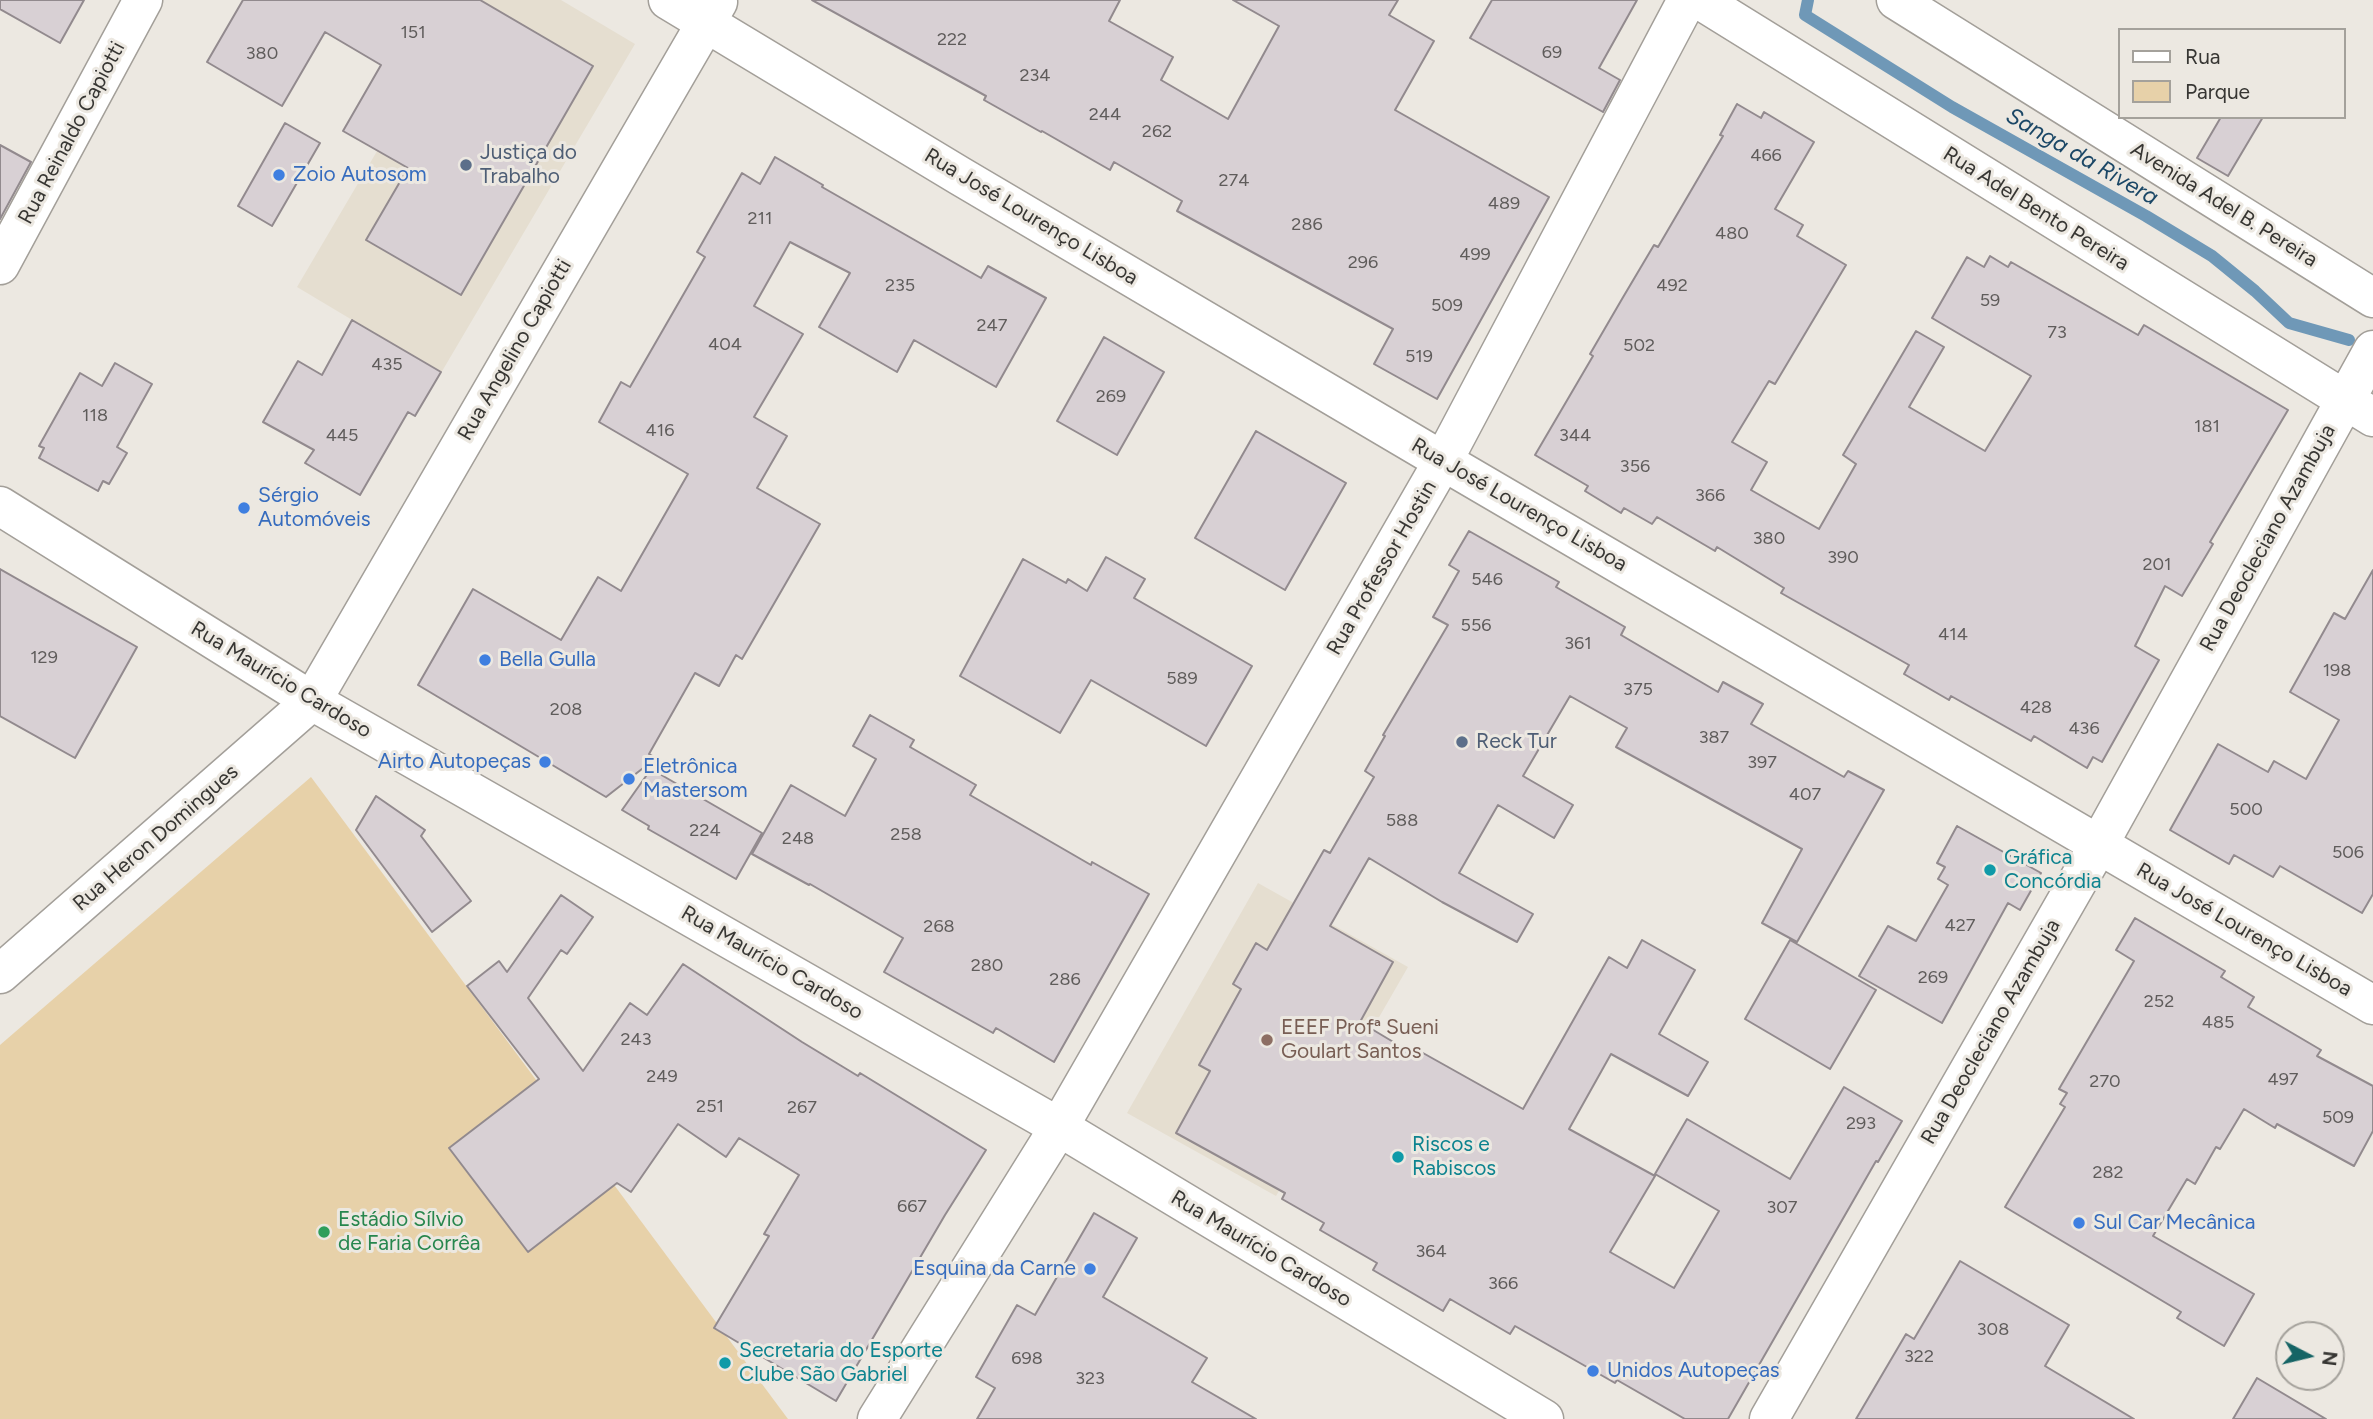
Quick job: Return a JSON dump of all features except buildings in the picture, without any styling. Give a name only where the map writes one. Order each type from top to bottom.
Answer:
[{"type":"street","name":"Rua Reinaldo Capiotti","points":[[0,265],[143,0]]},
{"type":"street","name":"Rua José Lourenço Lisboa","points":[[668,0],[712,11],[972,183],[2373,1005]]},
{"type":"street","name":"Rua Professor Hostin","points":[[877,1419],[1059,1127],[1443,461],[1687,0]]},
{"type":"street","name":"Rua Adel Bento Pereira","points":[[1700,0],[2358,409]]},
{"type":"street","name":"Avenida Adel B. Pereira","points":[[1896,0],[2373,298]]},
{"type":"street","name":"Rua Angelino Capiotti","points":[[312,701],[712,11]]},
{"type":"street","name":"Rua Deocleciano Azambuja","points":[[1769,1419],[2098,846],[2358,409],[2373,350]]},
{"type":"street","name":"Rua Maurício Cardoso","points":[[0,506],[312,701],[1059,1127],[1544,1419]]},
{"type":"street","name":"Rua Heron Domingues","points":[[0,974],[312,701]]},
{"type":"shaded area","name":"Justiça do Trabalho","points":[[466,0],[561,0],[635,44],[441,373],[297,287]]},
{"type":"shaded area","name":"EEEF Profª Sueni Goulart Santos","points":[[1258,883],[1408,967],[1276,1196],[1127,1113]]},
{"type":"green space","name":"Estádio Sílvio de Faria Corrêa","points":[[311,777],[788,1419],[0,1419],[0,1045]]},
{"type":"waterway","name":"Sanga da Rivera","points":[[1808,0],[1805,15],[1952,107],[2212,256],[2289,323],[2349,340]]},
{"type":"place","name":"Justiça do Trabalho","points":[[466,165]]},
{"type":"place","name":"Zoio Autosom","points":[[279,175]]},
{"type":"place","name":"Sérgio Automóveis","points":[[244,508]]},
{"type":"place","name":"Bella Gulla","points":[[485,660]]},
{"type":"place","name":"Reck Tur","points":[[1462,742]]},
{"type":"place","name":"Airto Autopeças","points":[[545,762]]},
{"type":"place","name":"Eletrônica Mastersom","points":[[629,779]]},
{"type":"place","name":"Gráfica Concórdia","points":[[1990,870]]},
{"type":"place","name":"EEEF Profª Sueni Goulart Santos","points":[[1267,1040]]},
{"type":"place","name":"Riscos e Rabiscos","points":[[1398,1157]]},
{"type":"place","name":"Sul Car Mecânica","points":[[2079,1223]]},
{"type":"place","name":"Estádio Sílvio de Faria Corrêa","points":[[324,1232]]},
{"type":"place","name":"Esquina da Carne","points":[[1090,1269]]},
{"type":"place","name":"Secretaria do Esporte Clube São Gabriel","points":[[725,1363]]},
{"type":"place","name":"Unidos Autopeças","points":[[1593,1371]]}]
